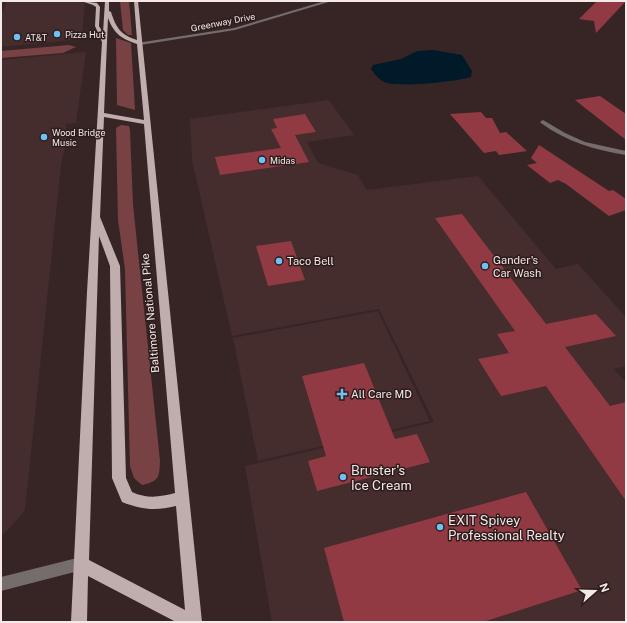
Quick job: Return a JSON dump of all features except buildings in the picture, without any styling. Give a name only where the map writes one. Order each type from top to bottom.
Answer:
[{"type":"main road","points":[[83,1],[96,4],[98,7],[98,26],[105,44]]},
{"type":"main road","name":"Baltimore National Pike","points":[[136,1],[193,622]]},
{"type":"main road","points":[[78,622],[107,4]]},
{"type":"main road","points":[[107,4],[116,32],[122,37],[140,43]]},
{"type":"main road","points":[[102,115],[147,123]]},
{"type":"main road","points":[[96,215],[115,266],[119,478],[127,497],[140,504],[157,505],[182,498]]},
{"type":"main road","points":[[81,564],[193,622]]},
{"type":"street","name":"Greenway Drive","points":[[140,43],[235,29],[330,1]]},
{"type":"street","points":[[543,122],[568,138],[588,146],[626,154]]},
{"type":"street","points":[[1,584],[81,564]]},
{"type":"shaded area","points":[[7,1],[85,1],[82,39],[1,47],[1,14]]},
{"type":"shaded area","points":[[120,1],[129,1],[132,35],[128,35],[123,30]]},
{"type":"shaded area","points":[[116,38],[131,43],[135,110],[117,105]]},
{"type":"shaded area","points":[[69,45],[76,47],[63,53],[1,58],[1,51]]},
{"type":"shaded area","points":[[86,52],[76,123],[66,124],[66,142],[61,165],[25,510],[5,533],[1,534],[1,60]]},
{"type":"shaded area","points":[[329,100],[354,135],[307,142],[318,163],[358,175],[367,190],[478,176],[556,269],[578,264],[626,317],[626,366],[614,369],[626,382],[626,622],[272,622],[245,466],[434,422],[379,309],[232,336],[192,160],[190,119]]},
{"type":"shaded area","points":[[121,125],[129,126],[130,131],[133,205],[160,461],[159,475],[157,478],[152,482],[142,485],[134,478],[130,466],[125,269],[118,220],[116,128]]},
{"type":"shaded area","points":[[378,311],[430,421],[258,461],[233,338]]},
{"type":"water","points":[[433,50],[462,55],[472,71],[471,77],[453,81],[395,84],[382,81],[371,69],[373,65],[401,59],[417,51]]},
{"type":"place","name":"Pizza Hut","points":[[57,34]]},
{"type":"place","name":"AT&T","points":[[17,37]]},
{"type":"place","name":"Wood Bridge Music","points":[[44,137]]},
{"type":"place","name":"Midas","points":[[262,160]]},
{"type":"place","name":"Taco Bell","points":[[279,261]]},
{"type":"place","name":"Gander's Car Wash","points":[[485,266]]},
{"type":"place","name":"All Care MD","points":[[342,394]]},
{"type":"place","name":"Bruster's Ice Cream","points":[[343,477]]},
{"type":"place","name":"EXIT Spivey Professional Realty","points":[[440,527]]}]
